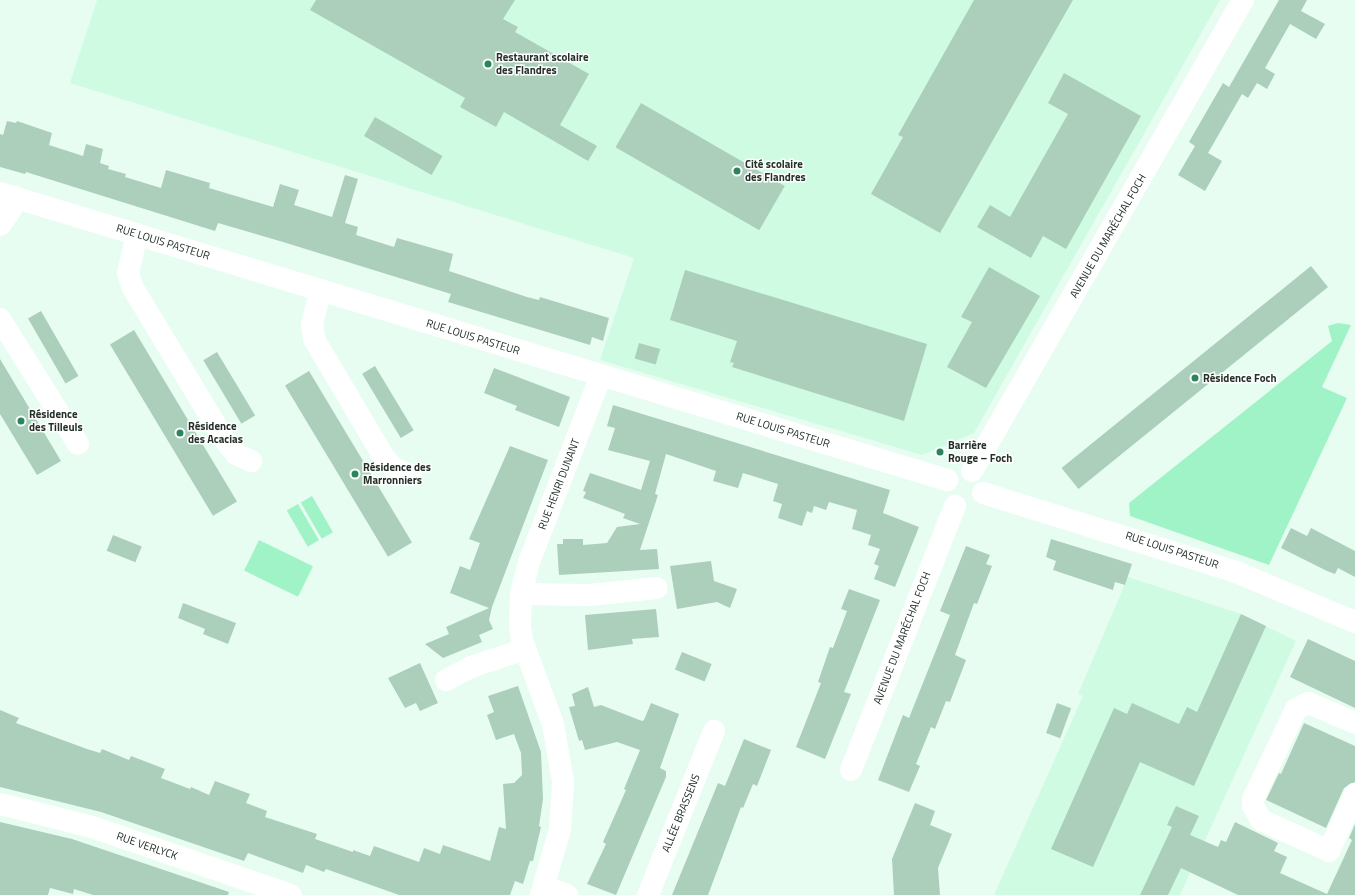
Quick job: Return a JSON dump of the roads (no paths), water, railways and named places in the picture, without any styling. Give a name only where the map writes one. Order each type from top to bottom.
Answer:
[{"type":"street","name":"AVENUE DU MARÉCHAL FOCH","points":[[972,471],[1243,0]]},
{"type":"street","points":[[0,225],[10,211],[8,195]]},
{"type":"street","name":"RUE LOUIS PASTEUR","points":[[8,195],[946,480]]},
{"type":"street","points":[[137,234],[128,273],[133,288],[224,438],[236,454],[251,461]]},
{"type":"street","points":[[321,290],[312,324],[314,339],[385,459],[395,469],[411,475]]},
{"type":"street","points":[[0,319],[78,444]]},
{"type":"street","name":"RUE HENRI DUNANT","points":[[542,890],[560,829],[563,782],[553,724],[525,649],[520,625],[521,594],[529,562],[601,375]]},
{"type":"street","points":[[956,471],[972,471],[982,480],[983,492],[974,506],[965,509],[955,506],[946,497],[946,480],[956,471]]},
{"type":"street","name":"RUE LOUIS PASTEUR","points":[[983,492],[1234,571],[1355,622]]},
{"type":"street","name":"AVENUE DU MARÉCHAL FOCH","points":[[851,770],[955,506]]},
{"type":"street","points":[[521,594],[590,595],[658,588]]},
{"type":"street","points":[[446,680],[471,667],[525,649]]},
{"type":"street","points":[[1355,723],[1308,703],[1296,709],[1253,799],[1252,806],[1261,820],[1329,851],[1355,794]]},
{"type":"street","name":"ALLÉE BRASSENS","points":[[648,895],[714,731]]},
{"type":"street","name":"RUE VERLYCK","points":[[0,804],[92,828],[291,895]]},
{"type":"street","points":[[542,890],[567,895]]},
{"type":"place","name":"Restaurant scolaire des Flandres","points":[[488,64]]},
{"type":"place","name":"Cité scolaire des Flandres","points":[[737,171]]},
{"type":"place","name":"Résidence Foch","points":[[1195,378]]},
{"type":"place","name":"Résidence des Tilleuls","points":[[21,421]]},
{"type":"place","name":"Résidence des Acacias","points":[[180,433]]},
{"type":"place","name":"Barrière Rouge – Foch","points":[[940,452]]},
{"type":"place","name":"Résidence des Marronniers","points":[[355,474]]}]
